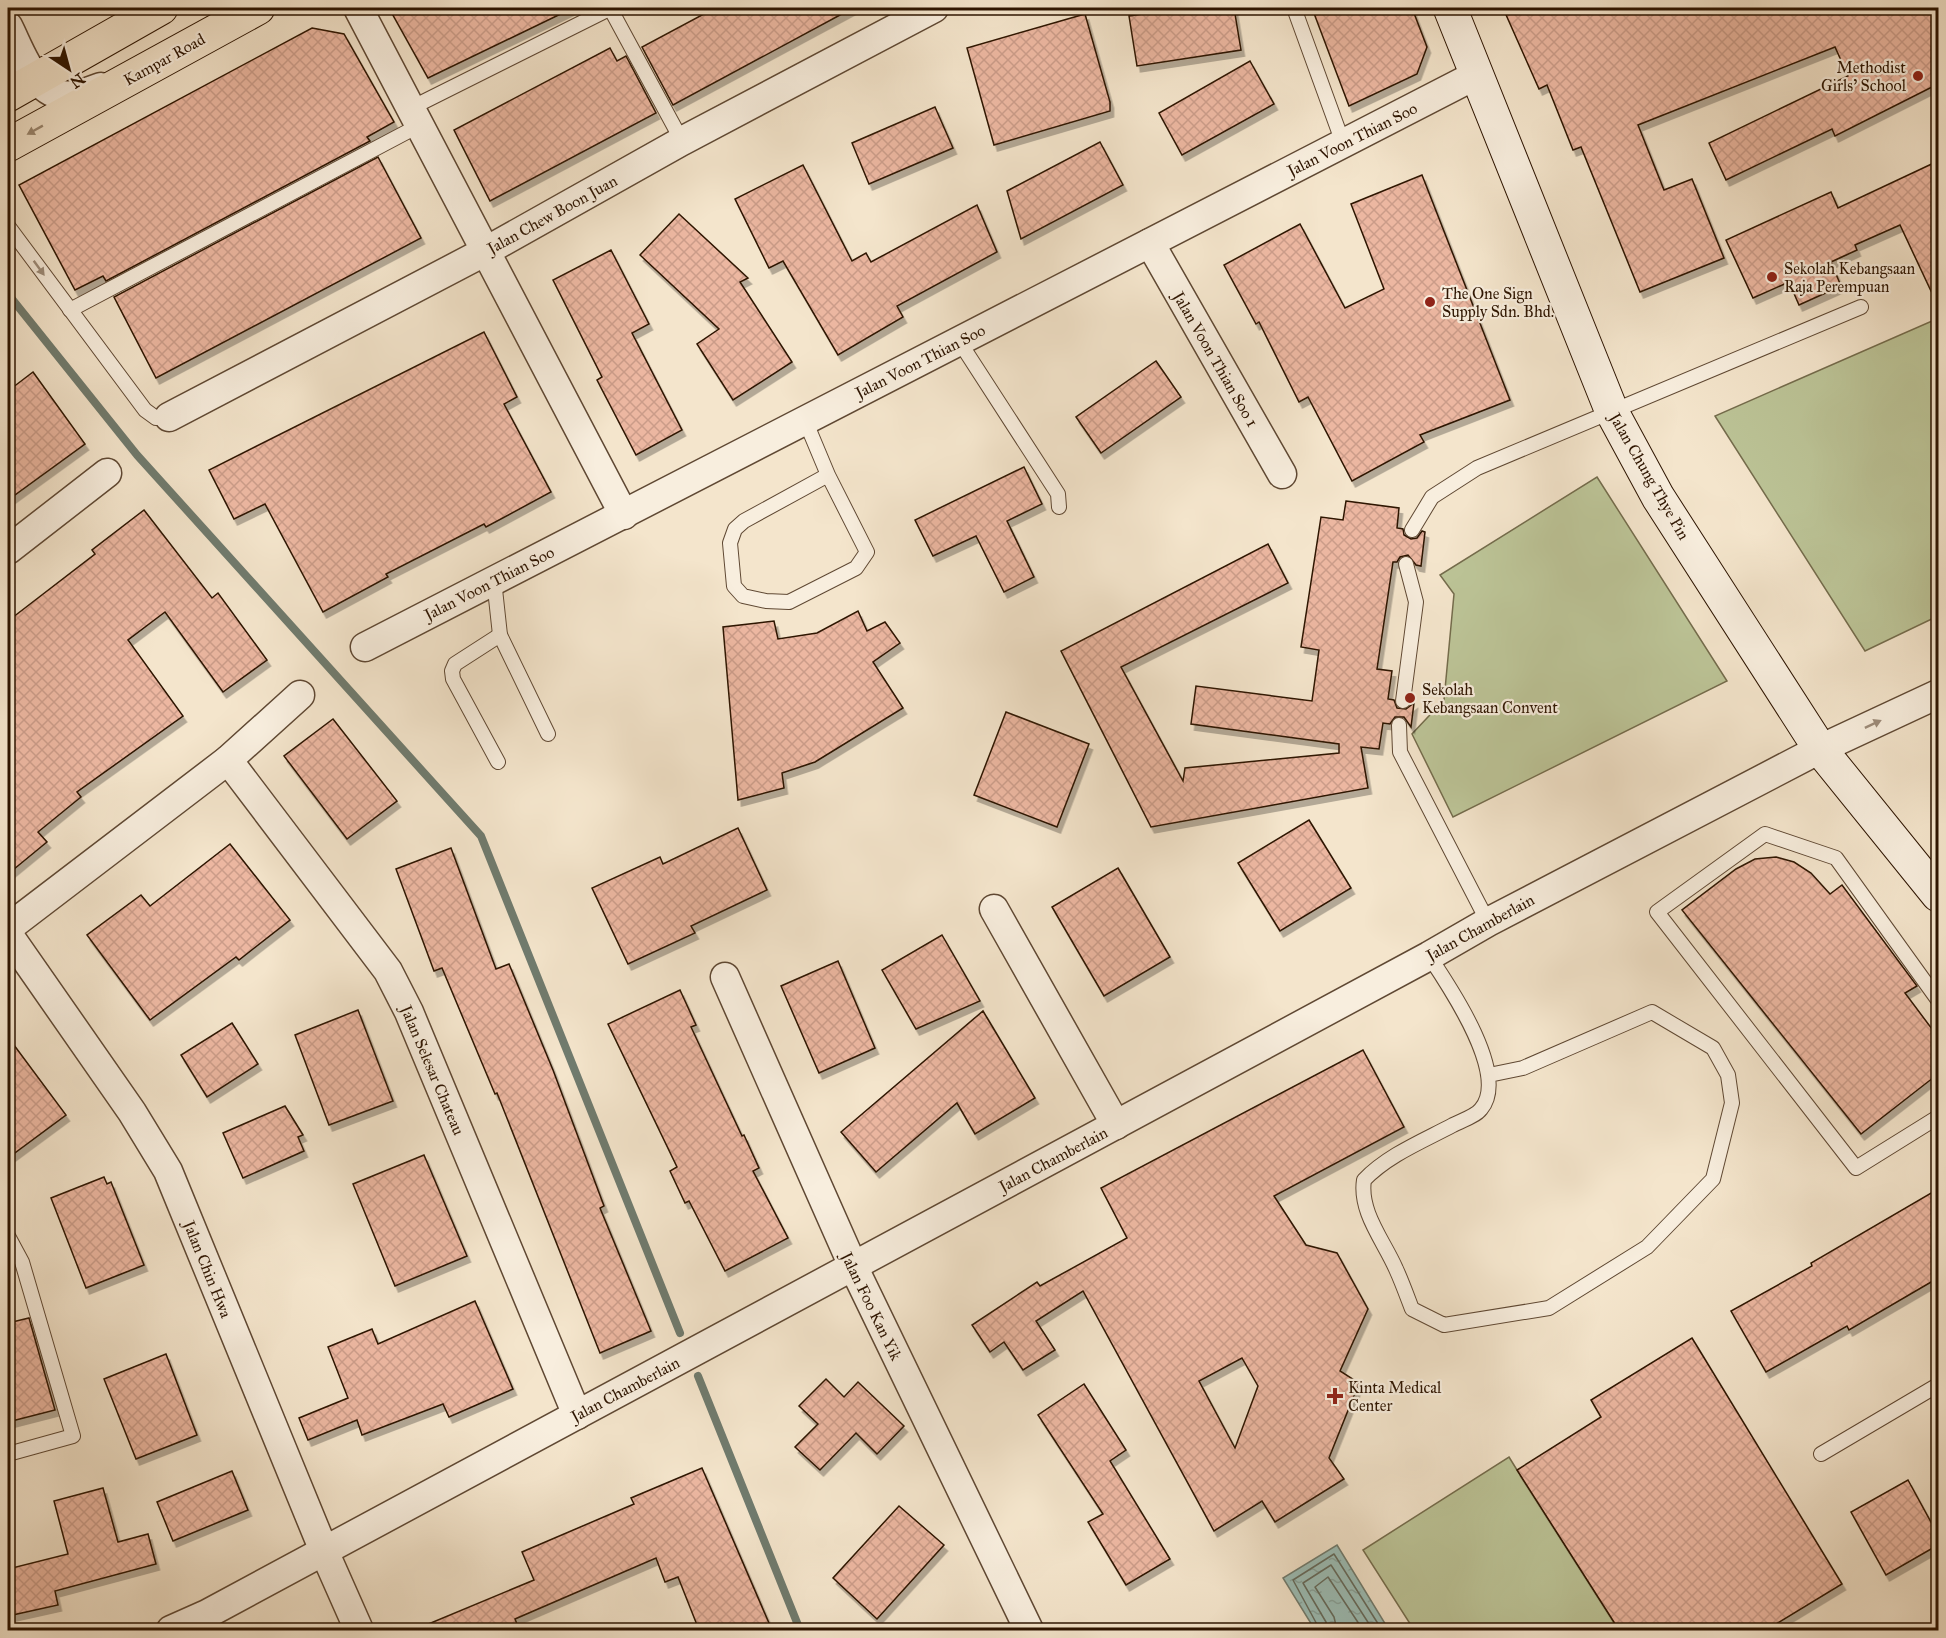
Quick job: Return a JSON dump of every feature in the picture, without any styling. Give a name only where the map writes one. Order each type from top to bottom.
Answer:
[{"type":"main road","points":[[8,95],[161,8]]},
{"type":"main road","name":"Kampar Road","points":[[8,145],[258,8]]},
{"type":"street","points":[[358,8],[624,514]]},
{"type":"street","name":"Jalan Chew Boon Juan","points":[[169,417],[486,251],[682,141],[934,8]]},
{"type":"street","name":"Jalan Chung Thye Pin","points":[[1450,8],[1612,412],[1658,497],[1820,749],[1938,895]]},
{"type":"street","points":[[8,26],[36,80],[57,94],[72,96],[123,81]]},
{"type":"street","name":"Jalan Voon Thian Soo","points":[[365,647],[1476,75]]},
{"type":"street","name":"Jalan Voon Thian Soo 1","points":[[1150,243],[1282,474]]},
{"type":"street","points":[[8,550],[107,473]]},
{"type":"street","name":"Jalan Chamberlain","points":[[171,1630],[577,1415],[1429,956],[1488,922],[1820,749],[1938,694]]},
{"type":"street","points":[[8,927],[228,760],[300,695]]},
{"type":"street","name":"Jalan Selesar Chateau","points":[[228,760],[388,971],[404,1002],[577,1415]]},
{"type":"street","points":[[994,909],[1116,1125]]},
{"type":"street","name":"Jalan Chin Hwa","points":[[8,934],[132,1112],[168,1171],[324,1551],[359,1630]]},
{"type":"street","name":"Jalan Foo Kan Yik","points":[[725,978],[853,1266],[1029,1630]]},
{"type":"lane","points":[[70,310],[611,8],[682,141]]},
{"type":"lane","points":[[1294,8],[1343,143]]},
{"type":"lane","points":[[8,226],[145,410],[156,417],[169,417]]},
{"type":"lane","points":[[1412,530],[1432,497],[1477,468],[1861,307]]},
{"type":"lane","points":[[959,341],[1058,494],[1059,507]]},
{"type":"lane","points":[[806,420],[828,475],[867,552],[856,568],[789,602],[766,601],[743,596],[734,586],[730,543],[735,530],[744,520],[828,475]]},
{"type":"lane","points":[[1403,701],[1416,602],[1406,564]]},
{"type":"lane","points":[[494,580],[500,635],[548,734]]},
{"type":"lane","points":[[498,762],[453,679],[452,671],[455,664],[500,635]]},
{"type":"lane","points":[[1399,725],[1400,752],[1488,922]]},
{"type":"lane","points":[[1938,1000],[1836,858],[1765,834],[1657,912],[1856,1168],[1938,1117]]},
{"type":"lane","points":[[1429,956],[1465,1012],[1489,1075],[1489,1093],[1481,1110],[1389,1160],[1364,1180],[1364,1199],[1372,1222],[1396,1268],[1412,1309],[1444,1325],[1549,1308],[1647,1247],[1713,1179],[1732,1103],[1728,1075],[1713,1048],[1652,1012],[1523,1068],[1489,1075]]},
{"type":"lane","points":[[8,1236],[22,1262],[73,1436],[8,1454]]},
{"type":"lane","points":[[8,1265],[22,1262]]},
{"type":"lane","points":[[1821,1454],[1938,1384]]},
{"type":"green space","points":[[1932,321],[1938,335],[1938,616],[1865,651],[1715,416]]},
{"type":"green space","points":[[1597,477],[1727,681],[1453,817],[1412,734],[1444,700],[1454,594],[1440,575]]},
{"type":"green space","points":[[1509,1457],[1619,1630],[1414,1630],[1363,1550]]},
{"type":"water","points":[[1337,1545],[1389,1630],[1315,1630],[1283,1578]]},
{"type":"building","points":[[389,8],[573,8],[428,78]]},
{"type":"building","points":[[715,8],[853,8],[673,105],[642,47]]},
{"type":"building","points":[[1185,8],[1234,8],[1241,50],[1137,66],[1129,16]]},
{"type":"building","points":[[1312,8],[1412,8],[1427,47],[1417,74],[1349,106]]},
{"type":"building","points":[[1503,8],[1938,8],[1938,84],[1835,136],[1832,129],[1726,180],[1709,143],[1848,76],[1835,47],[1638,125],[1664,190],[1692,179],[1724,258],[1640,292],[1581,147],[1573,150],[1547,85],[1539,89]]},
{"type":"building","points":[[1085,14],[1110,102],[1110,111],[994,145],[967,48]]},
{"type":"building","points":[[312,28],[344,34],[394,122],[367,137],[370,141],[106,281],[103,276],[75,290],[19,185]]},
{"type":"building","points":[[610,48],[617,61],[626,56],[656,113],[490,201],[454,130]]},
{"type":"building","points":[[1250,61],[1274,104],[1182,155],[1159,113]]},
{"type":"building","points":[[935,107],[953,148],[869,184],[852,143]]},
{"type":"building","points":[[1100,142],[1123,185],[1021,239],[1007,191]]},
{"type":"building","points":[[378,157],[421,238],[156,378],[114,297]]},
{"type":"building","points":[[1938,161],[1938,306],[1900,225],[1855,245],[1857,250],[1831,262],[1841,286],[1799,305],[1789,282],[1753,298],[1726,240],[1831,192],[1838,208]]},
{"type":"building","points":[[803,165],[852,261],[866,253],[871,262],[977,205],[997,252],[897,306],[903,317],[838,355],[783,261],[769,268],[735,199]]},
{"type":"building","points":[[1422,175],[1510,400],[1420,435],[1424,442],[1352,481],[1308,397],[1299,402],[1259,322],[1256,324],[1224,265],[1300,224],[1345,308],[1384,289],[1351,204]]},
{"type":"building","points":[[679,214],[748,278],[740,282],[792,362],[733,400],[697,344],[719,329],[640,255]]},
{"type":"building","points":[[611,250],[649,324],[632,333],[682,430],[636,455],[597,380],[602,377],[553,280]]},
{"type":"building","points":[[484,332],[517,397],[504,404],[551,492],[486,527],[484,524],[386,574],[388,577],[323,612],[265,504],[234,519],[209,470]]},
{"type":"building","points":[[1156,361],[1181,397],[1101,453],[1076,417]]},
{"type":"building","points":[[33,372],[85,444],[8,500],[8,391]]},
{"type":"building","points":[[1024,467],[1042,504],[1007,521],[1034,577],[1004,592],[976,536],[933,556],[915,520]]},
{"type":"building","points":[[1346,501],[1399,508],[1397,528],[1403,529],[1404,535],[1411,539],[1417,538],[1422,531],[1425,532],[1421,566],[1416,565],[1408,555],[1393,562],[1377,669],[1392,671],[1388,699],[1394,700],[1397,708],[1406,709],[1414,703],[1411,727],[1404,717],[1395,717],[1390,724],[1383,723],[1379,749],[1361,747],[1368,788],[1151,827],[1061,651],[1268,544],[1288,583],[1121,667],[1183,781],[1185,768],[1339,753],[1339,744],[1191,724],[1196,686],[1312,701],[1319,650],[1301,647],[1321,517],[1343,520]]},
{"type":"building","points":[[144,510],[212,598],[218,593],[267,660],[223,692],[165,612],[128,640],[183,716],[77,792],[81,797],[38,832],[47,842],[8,874],[8,621],[95,554],[92,550]]},
{"type":"building","points":[[858,611],[867,631],[885,622],[900,643],[873,662],[903,708],[815,762],[782,773],[784,788],[738,800],[723,627],[774,621],[778,639],[817,633]]},
{"type":"building","points":[[1006,712],[1089,744],[1057,827],[974,795]]},
{"type":"building","points":[[333,719],[397,801],[347,839],[284,756]]},
{"type":"building","points":[[1309,820],[1351,888],[1280,931],[1238,863]]},
{"type":"building","points":[[738,828],[767,890],[691,926],[695,933],[628,964],[592,888],[660,857],[663,864]]},
{"type":"building","points":[[230,844],[290,920],[239,960],[236,957],[150,1020],[87,935],[141,895],[150,906]]},
{"type":"building","points":[[451,848],[496,969],[509,964],[553,1070],[604,1206],[600,1208],[651,1331],[600,1353],[497,1093],[495,1094],[442,968],[434,971],[396,869]]},
{"type":"building","points":[[1776,857],[1794,862],[1811,873],[1830,894],[1842,885],[1917,986],[1905,993],[1938,1037],[1938,1074],[1861,1134],[1682,910],[1736,869],[1755,859]]},
{"type":"building","points":[[1118,868],[1170,957],[1104,996],[1052,907]]},
{"type":"building","points":[[942,935],[980,1001],[916,1029],[882,970]]},
{"type":"building","points":[[838,961],[875,1048],[819,1073],[781,986]]},
{"type":"building","points":[[680,990],[696,1025],[691,1027],[759,1168],[753,1171],[788,1238],[725,1271],[689,1201],[685,1203],[670,1171],[677,1167],[608,1024]]},
{"type":"building","points":[[358,1010],[393,1101],[329,1125],[295,1035]]},
{"type":"building","points":[[983,1011],[1035,1098],[975,1134],[957,1103],[876,1172],[841,1132]]},
{"type":"building","points":[[232,1023],[258,1064],[207,1097],[181,1055]]},
{"type":"building","points":[[8,1037],[66,1115],[8,1158]]},
{"type":"building","points":[[1363,1050],[1404,1127],[1274,1196],[1306,1245],[1337,1253],[1368,1309],[1340,1371],[1359,1383],[1329,1458],[1344,1479],[1275,1522],[1262,1501],[1214,1531],[1083,1291],[1036,1321],[1055,1350],[1023,1370],[1004,1342],[990,1352],[972,1325],[1037,1282],[1040,1286],[1127,1238],[1101,1188]],"holes":[[[1242,1358],[1258,1386],[1235,1448],[1199,1381]]]},
{"type":"building","points":[[285,1106],[303,1135],[298,1137],[304,1151],[243,1178],[223,1133]]},
{"type":"building","points":[[424,1155],[467,1256],[395,1286],[353,1184]]},
{"type":"building","points":[[104,1177],[107,1184],[111,1182],[144,1265],[86,1288],[51,1198]]},
{"type":"building","points":[[1938,1189],[1938,1278],[1849,1330],[1847,1326],[1766,1372],[1731,1311],[1812,1266],[1811,1263]]},
{"type":"building","points":[[475,1301],[513,1389],[449,1417],[443,1404],[362,1435],[357,1420],[308,1440],[299,1418],[348,1398],[328,1347],[372,1329],[378,1344]]},
{"type":"building","points":[[29,1318],[55,1410],[8,1422],[8,1323]]},
{"type":"building","points":[[1692,1338],[1842,1584],[1766,1630],[1619,1630],[1517,1470],[1601,1417],[1591,1400]]},
{"type":"building","points":[[166,1354],[197,1435],[136,1459],[104,1379]]},
{"type":"building","points":[[826,1379],[844,1397],[858,1382],[904,1426],[877,1454],[856,1433],[820,1470],[795,1447],[818,1424],[799,1406]]},
{"type":"building","points":[[1084,1384],[1126,1450],[1110,1461],[1170,1559],[1126,1585],[1088,1522],[1103,1514],[1038,1415]]},
{"type":"building","points":[[702,1468],[772,1630],[699,1630],[678,1577],[665,1582],[656,1558],[515,1619],[517,1624],[502,1630],[414,1630],[534,1580],[522,1552],[634,1504],[631,1498]]},
{"type":"building","points":[[232,1471],[248,1510],[173,1541],[157,1502]]},
{"type":"building","points":[[1908,1480],[1938,1535],[1938,1545],[1886,1575],[1851,1512]]},
{"type":"building","points":[[103,1488],[118,1542],[148,1534],[156,1564],[55,1591],[58,1605],[8,1616],[8,1569],[68,1554],[54,1501]]},
{"type":"building","points":[[899,1506],[944,1545],[877,1619],[833,1578]]},
{"type":"waterway","points":[[8,294],[137,455],[481,836],[680,1333]]},
{"type":"waterway","points":[[698,1376],[800,1630]]},
{"type":"place","name":"Methodist Girls' School","points":[[1918,76]]},
{"type":"place","name":"Sekolah Kebangsaan Raja Perempuan","points":[[1772,277]]},
{"type":"place","name":"The One Sign Supply Sdn. Bhd.","points":[[1430,302]]},
{"type":"place","name":"Sekolah Kebangsaan Convent","points":[[1410,698]]},
{"type":"place","name":"Kinta Medical Center","points":[[1335,1396]]}]
